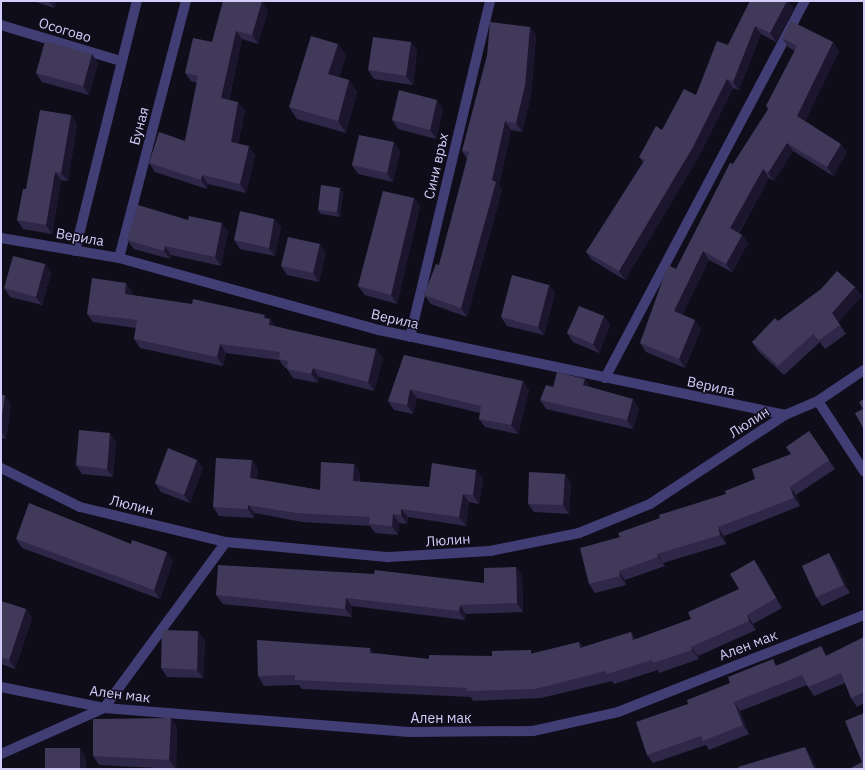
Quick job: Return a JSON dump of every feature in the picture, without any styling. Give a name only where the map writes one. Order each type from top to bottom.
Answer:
[{"type":"street","points":[[75,251],[137,1]]},
{"type":"street","name":"Буная","points":[[119,258],[186,1]]},
{"type":"street","name":"Сини връх","points":[[410,337],[490,1]]},
{"type":"street","points":[[605,378],[806,1]]},
{"type":"street","name":"Осогово","points":[[1,25],[121,61]]},
{"type":"street","name":"Верила","points":[[1,238],[119,258],[410,337],[785,415]]},
{"type":"street","name":"Люлин","points":[[1,468],[80,507],[226,542],[388,557],[490,551],[579,533],[650,504],[785,415],[818,401],[864,370]]},
{"type":"street","points":[[818,401],[864,471]]},
{"type":"street","points":[[1,754],[104,708],[226,542]]},
{"type":"street","name":"Ален мак","points":[[1,687],[104,708],[409,732],[533,731],[618,712],[864,615]]},
{"type":"building","points":[[223,1],[262,1],[252,35],[236,31],[221,98],[238,102],[231,142],[249,146],[240,184],[202,175],[201,180],[149,163],[159,132],[185,141],[198,76],[185,73],[193,38],[212,42]]},
{"type":"building","points":[[750,1],[787,1],[770,33],[755,26],[733,82],[727,79],[693,147],[619,271],[586,252],[645,160],[639,157],[656,126],[662,130],[684,89],[696,95],[717,41],[728,45]]},
{"type":"building","points":[[791,21],[833,42],[797,116],[841,144],[827,167],[787,143],[768,173],[763,169],[730,228],[742,235],[726,264],[703,251],[674,311],[695,320],[679,359],[640,343],[668,265],[676,269],[730,163],[733,164],[769,108],[766,106],[797,46],[782,38]]},
{"type":"building","points":[[490,22],[530,27],[525,86],[516,123],[505,121],[492,180],[496,182],[461,308],[424,295],[436,264],[439,265],[469,152],[462,151],[487,56]]},
{"type":"building","points":[[311,36],[338,44],[328,74],[349,80],[338,121],[289,107]]},
{"type":"building","points":[[373,37],[411,42],[406,76],[368,70]]},
{"type":"building","points":[[45,41],[92,54],[83,86],[36,73]]},
{"type":"building","points":[[399,90],[437,100],[430,130],[392,120]]},
{"type":"building","points":[[40,110],[71,115],[61,173],[55,172],[46,225],[17,220],[23,189],[26,189]]},
{"type":"building","points":[[359,135],[394,142],[387,173],[352,165]]},
{"type":"building","points":[[321,185],[340,188],[337,212],[318,210]]},
{"type":"building","points":[[383,191],[414,198],[391,295],[358,286]]},
{"type":"building","points":[[138,205],[188,220],[189,216],[222,223],[215,257],[165,246],[164,251],[127,240]]},
{"type":"building","points":[[240,211],[274,219],[269,248],[234,240]]},
{"type":"building","points":[[288,237],[320,244],[313,273],[281,266]]},
{"type":"building","points":[[13,256],[45,264],[36,297],[4,288]]},
{"type":"building","points":[[837,271],[855,287],[832,313],[840,325],[819,340],[813,334],[778,366],[752,342],[775,318],[778,321],[821,289]]},
{"type":"building","points":[[512,275],[549,285],[538,327],[501,317]]},
{"type":"building","points":[[92,278],[126,283],[125,294],[192,304],[193,299],[265,315],[264,318],[270,319],[269,325],[376,349],[368,382],[313,368],[311,374],[287,369],[288,361],[279,359],[280,352],[220,344],[217,357],[134,339],[137,320],[87,314]]},
{"type":"building","points":[[579,306],[604,316],[593,344],[567,333]]},
{"type":"building","points":[[404,355],[523,381],[511,425],[479,419],[481,406],[410,389],[407,405],[388,401]]},
{"type":"building","points":[[557,372],[585,379],[583,385],[633,399],[627,420],[540,400],[546,385],[553,387]]},
{"type":"building","points":[[1,395],[5,395],[1,422]]},
{"type":"building","points":[[864,399],[864,430],[855,413],[863,409],[859,402]]},
{"type":"building","points":[[79,430],[110,433],[107,469],[76,465]]},
{"type":"building","points":[[809,431],[829,460],[790,487],[794,498],[718,527],[720,535],[657,554],[658,557],[619,571],[620,576],[589,584],[580,548],[620,537],[618,533],[660,518],[659,515],[726,494],[725,491],[755,479],[752,469],[791,454],[786,447]]},
{"type":"building","points":[[168,448],[197,460],[184,495],[155,483]]},
{"type":"building","points":[[216,458],[252,460],[250,478],[320,490],[321,462],[354,464],[353,481],[429,487],[432,463],[476,470],[473,495],[463,494],[459,517],[401,509],[401,515],[393,514],[392,526],[369,524],[370,517],[296,513],[248,505],[248,509],[213,507]]},
{"type":"building","points":[[529,472],[565,474],[563,505],[528,504]]},
{"type":"building","points":[[29,503],[131,544],[132,540],[167,552],[154,590],[16,539]]},
{"type":"building","points":[[829,553],[844,585],[816,597],[802,566]]},
{"type":"building","points":[[754,560],[776,598],[747,615],[749,621],[691,647],[692,650],[653,663],[652,660],[607,674],[606,671],[535,689],[467,691],[467,688],[295,680],[295,675],[258,676],[257,640],[370,648],[370,653],[429,659],[429,655],[492,656],[492,651],[531,650],[531,654],[579,642],[580,648],[631,632],[633,640],[691,619],[688,612],[739,589],[730,574]]},
{"type":"building","points":[[218,565],[374,574],[375,570],[484,583],[484,568],[516,567],[517,603],[460,605],[459,611],[346,598],[345,609],[216,595]]},
{"type":"building","points":[[1,601],[26,609],[9,660],[1,657]]},
{"type":"building","points":[[162,630],[198,631],[197,670],[161,668]]},
{"type":"building","points":[[864,637],[864,692],[851,698],[841,673],[808,687],[802,675],[734,702],[743,725],[703,741],[701,736],[647,755],[636,722],[688,704],[687,700],[730,683],[728,677],[773,659],[776,666],[821,646],[826,656]]},
{"type":"building","points":[[864,713],[864,769],[851,769],[862,762],[845,721]]},
{"type":"building","points":[[171,718],[169,760],[93,756],[93,719]]},
{"type":"building","points":[[805,747],[814,768],[739,769],[738,767]]},
{"type":"building","points":[[45,748],[80,748],[80,769],[45,769]]}]
